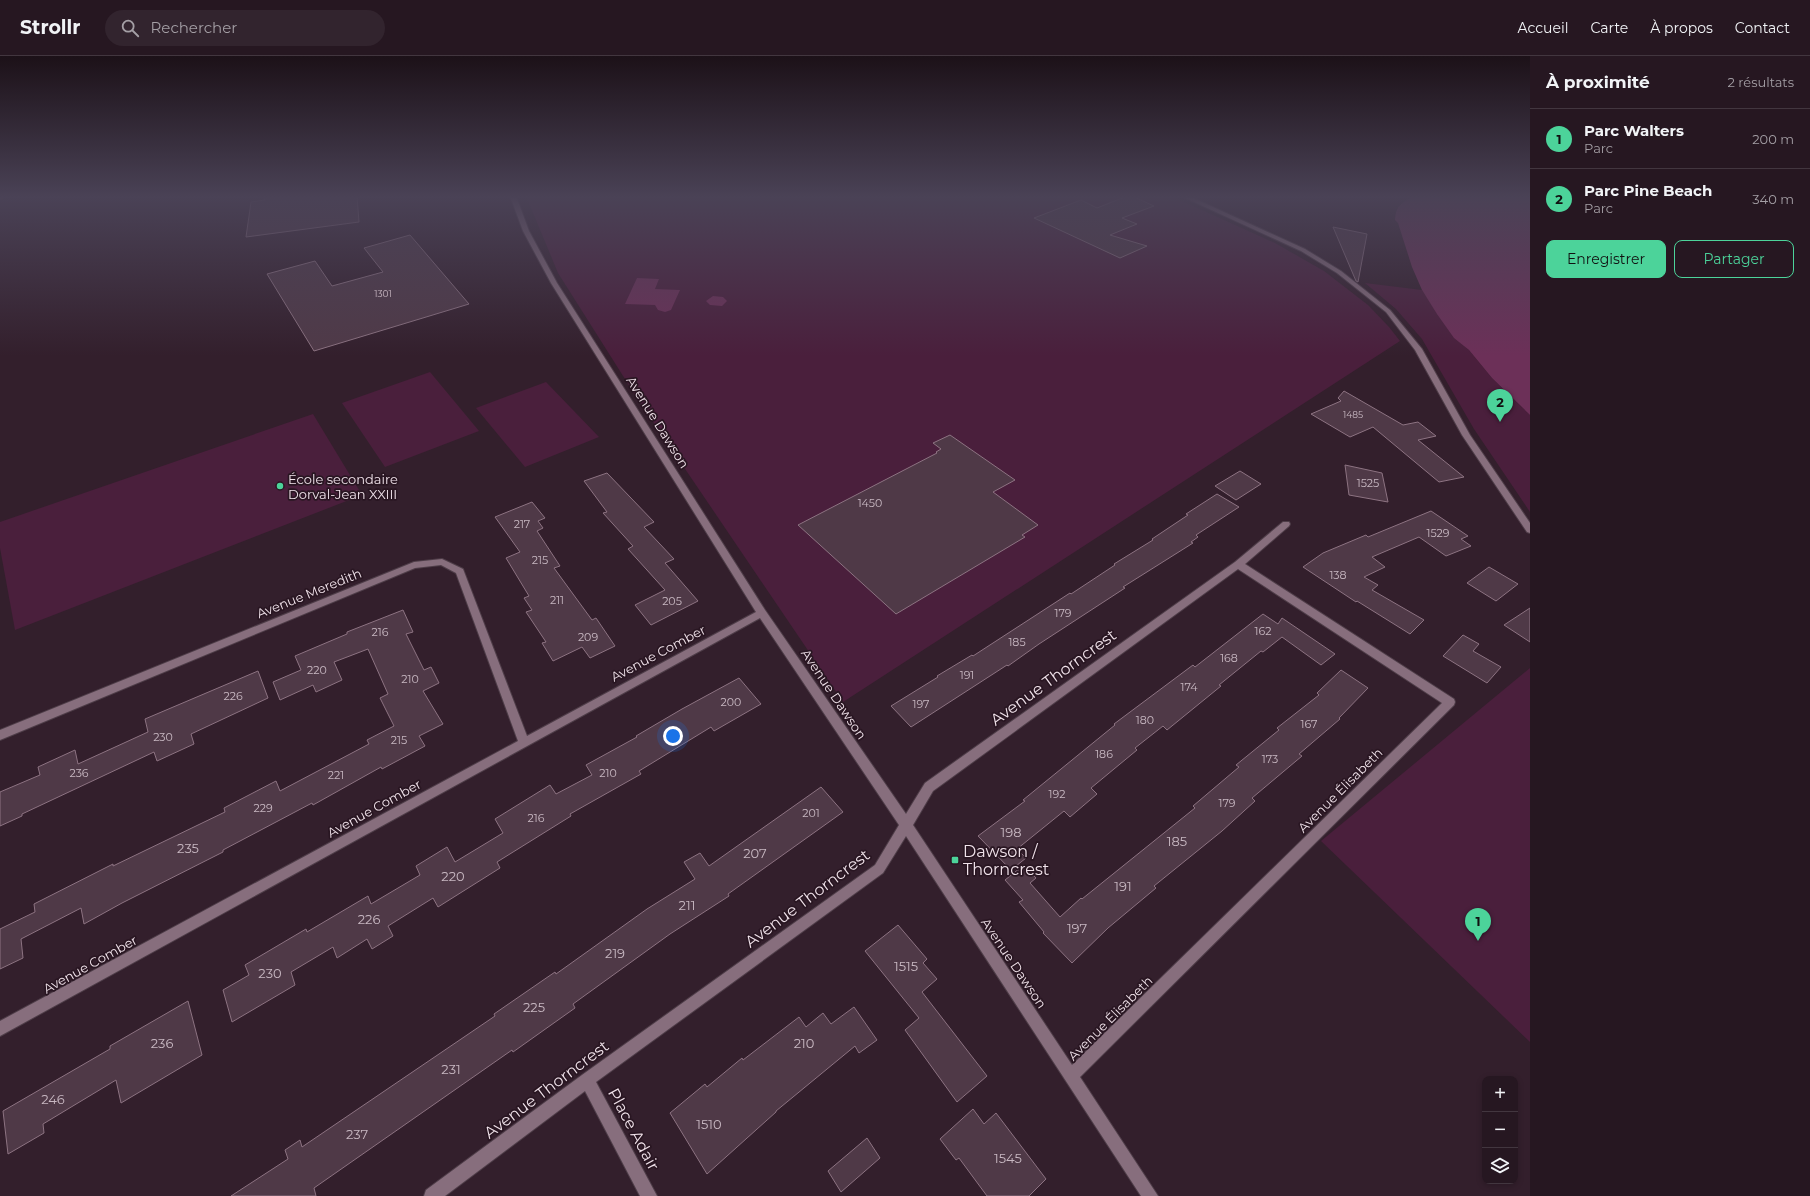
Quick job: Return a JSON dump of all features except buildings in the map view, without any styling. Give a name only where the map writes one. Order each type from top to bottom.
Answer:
[{"type":"street","name":"Avenue Dawson","points":[[536,249],[554,283],[762,613],[906,825],[1072,1075],[1150,1196]]},
{"type":"street","points":[[1300,249],[1350,280],[1388,311],[1418,349],[1466,435],[1530,530]]},
{"type":"street","name":"Avenue Thorncrest","points":[[432,1196],[587,1080],[879,869],[929,787],[1238,564],[1286,524]]},
{"type":"street","name":"Avenue Meredith","points":[[0,735],[414,565],[442,562],[460,571],[524,742]]},
{"type":"street","name":"Avenue Élisabeth","points":[[1072,1075],[1450,702],[1238,564]]},
{"type":"street","name":"Avenue Comber","points":[[0,1029],[762,613]]},
{"type":"street","name":"Place Adair","points":[[587,1080],[649,1196]]},
{"type":"shaded area","points":[[548,249],[1286,249],[1324,271],[1368,305],[1400,341],[843,702],[637,398],[558,273]]},
{"type":"shaded area","points":[[1406,249],[1530,249],[1530,415],[1492,378],[1469,350],[1454,338],[1422,290]]},
{"type":"shaded area","points":[[637,278],[659,279],[655,289],[680,290],[671,310],[665,312],[658,310],[655,305],[625,304]]},
{"type":"shaded area","points":[[1365,283],[1422,290],[1454,337],[1469,350],[1492,378],[1530,415],[1530,512],[1474,429],[1422,339],[1396,309]]},
{"type":"shaded area","points":[[713,296],[723,297],[727,301],[722,306],[710,305],[706,301]]},
{"type":"shaded area","points":[[430,372],[479,431],[385,467],[342,403]]},
{"type":"shaded area","points":[[546,382],[599,437],[525,467],[476,408]]},
{"type":"shaded area","points":[[313,414],[362,495],[15,630],[0,548],[0,522]]},
{"type":"shaded area","points":[[1530,668],[1530,1042],[1321,841]]},
{"type":"place","name":"Parc Pine Beach","points":[[1500,422]]},
{"type":"place","name":"École secondaire Dorval-Jean XXIII","points":[[280,486]]},
{"type":"place","name":"Dawson / Thorncrest","points":[[955,860]]},
{"type":"place","name":"Parc Walters","points":[[1478,941]]}]
